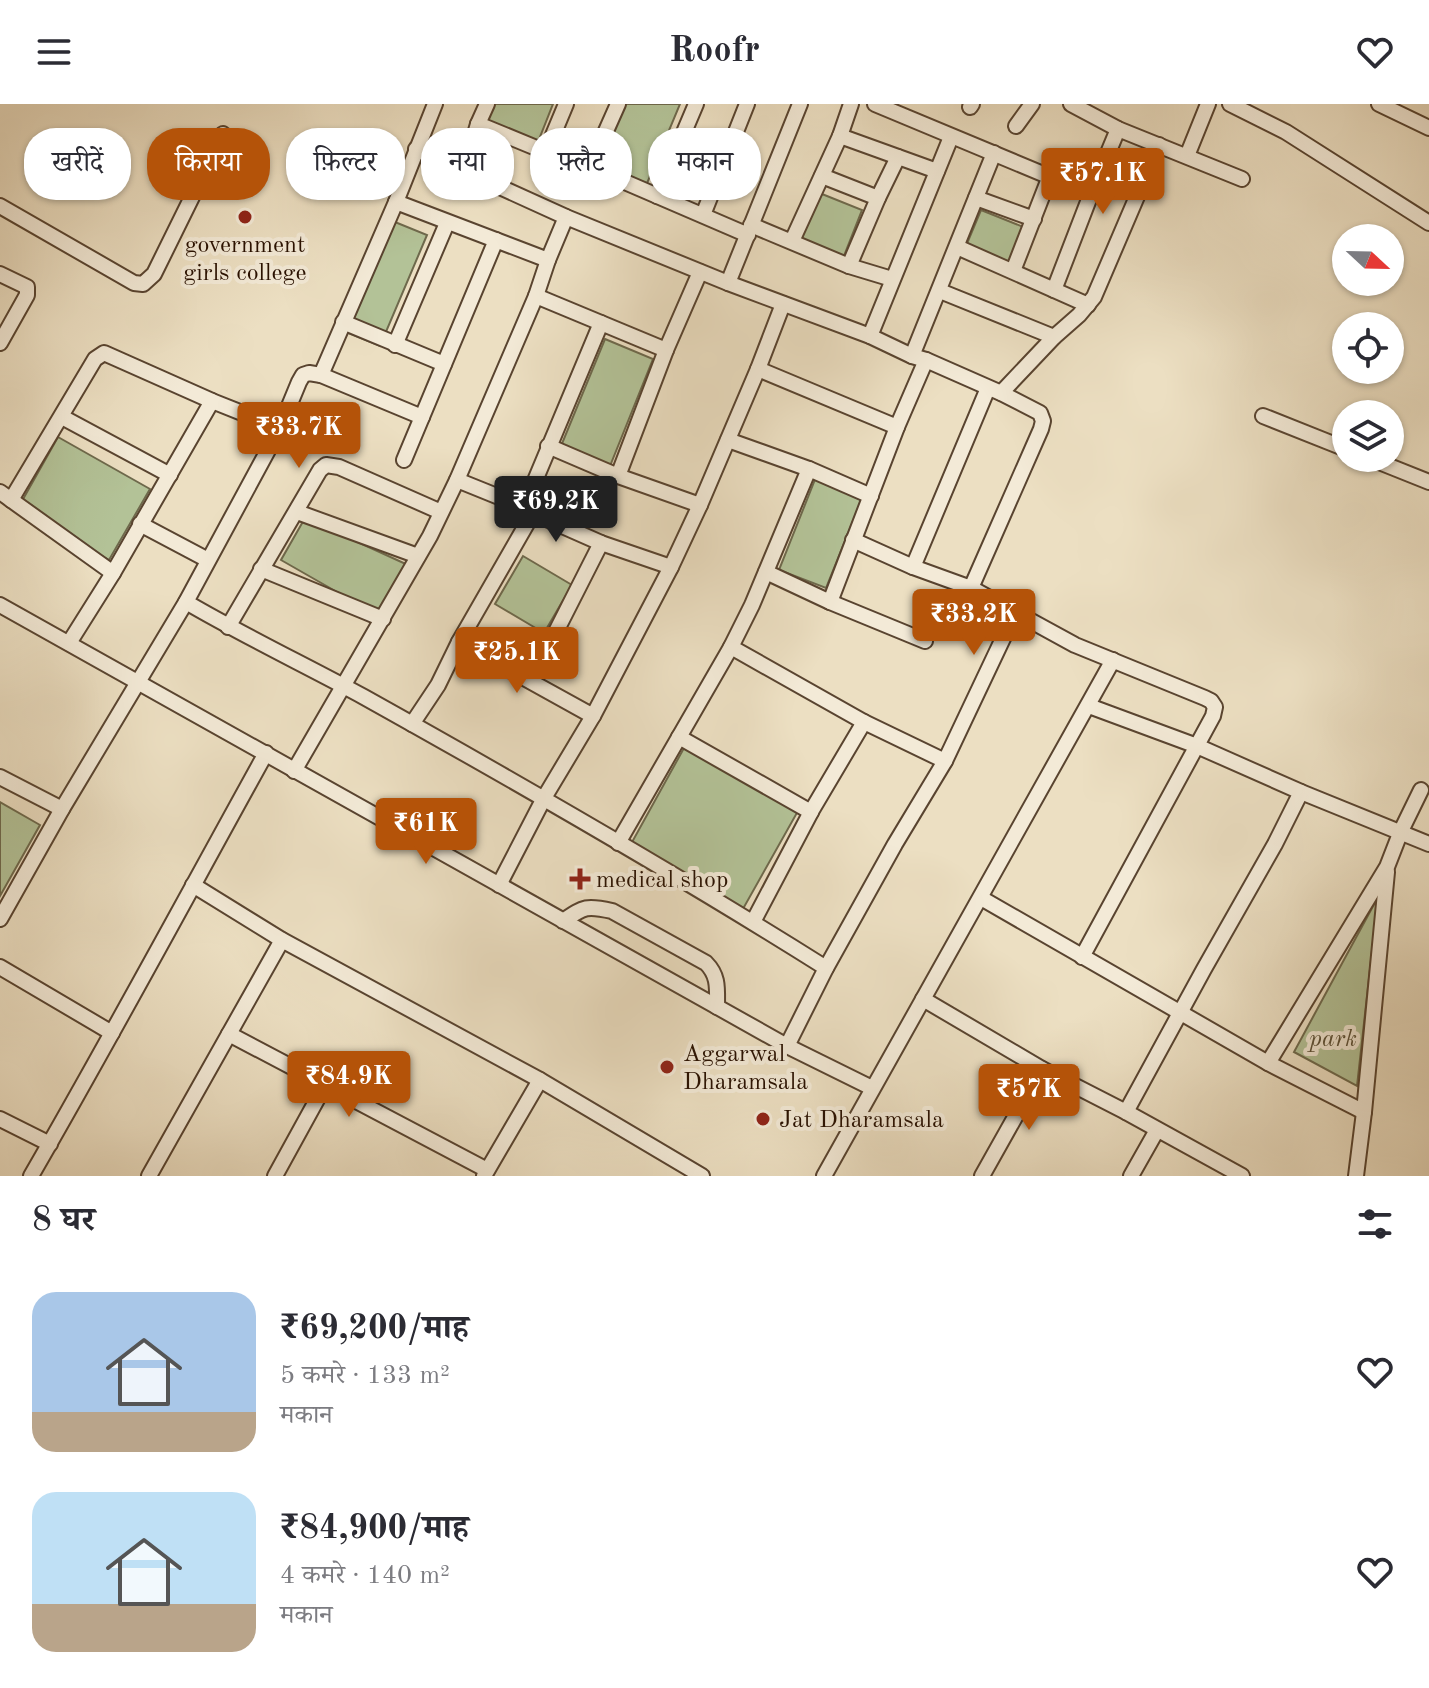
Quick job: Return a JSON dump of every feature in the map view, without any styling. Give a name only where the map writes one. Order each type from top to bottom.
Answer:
[{"type":"street","points":[[321,375],[435,104]]},
{"type":"street","points":[[477,128],[487,104]]},
{"type":"street","points":[[556,128],[566,104]]},
{"type":"street","points":[[607,128],[618,104]]},
{"type":"street","points":[[686,128],[696,104]]},
{"type":"street","points":[[703,215],[745,104]]},
{"type":"street","points":[[728,283],[800,104]]},
{"type":"street","points":[[792,241],[840,136],[851,104]]},
{"type":"street","points":[[875,104],[1091,194]]},
{"type":"street","points":[[1016,126],[1032,104]]},
{"type":"street","points":[[1071,104],[1118,129],[1242,179]]},
{"type":"street","points":[[1187,156],[1208,104]]},
{"type":"street","points":[[1230,104],[1303,142],[1429,223]]},
{"type":"street","points":[[1379,104],[1429,128]]},
{"type":"street","points":[[478,124],[530,145]]},
{"type":"street","points":[[1054,290],[1118,129]]},
{"type":"street","points":[[840,136],[937,171]]},
{"type":"street","points":[[870,336],[951,137]]},
{"type":"street","points":[[913,567],[995,390],[1094,297],[1159,145]]},
{"type":"street","points":[[416,149],[421,151]]},
{"type":"street","points":[[830,602],[897,427],[940,291],[994,153]]},
{"type":"street","points":[[849,266],[898,157]]},
{"type":"street","points":[[822,176],[878,198]]},
{"type":"street","points":[[1013,271],[1050,176]]},
{"type":"street","points":[[514,193],[700,272],[870,336],[1040,413],[1043,421],[1041,429],[971,588]]},
{"type":"street","points":[[976,198],[1034,219]]},
{"type":"street","points":[[0,206],[134,283],[143,284],[154,274],[190,200]]},
{"type":"street","points":[[667,200],[703,215],[792,241],[849,266],[892,279]]},
{"type":"street","points":[[396,202],[548,260]]},
{"type":"street","points":[[294,771],[383,619],[457,480],[536,296],[566,217]]},
{"type":"street","points":[[395,345],[447,223]]},
{"type":"street","points":[[404,460],[496,240]]},
{"type":"street","points":[[957,247],[1088,305]]},
{"type":"street","points":[[618,476],[666,350],[700,272]]},
{"type":"street","points":[[0,274],[27,287],[27,295],[0,343]]},
{"type":"street","points":[[940,291],[1054,337]]},
{"type":"street","points":[[536,296],[666,350]]},
{"type":"street","points":[[499,885],[671,567],[728,440],[783,304]]},
{"type":"street","points":[[343,322],[444,364]]},
{"type":"street","points":[[412,724],[438,685],[529,510],[548,446],[601,323]]},
{"type":"street","points":[[113,573],[6,496],[62,417],[95,359],[104,353],[280,428]]},
{"type":"street","points":[[758,369],[897,427]]},
{"type":"street","points":[[0,919],[186,602],[280,428],[303,375],[321,375],[422,417]]},
{"type":"street","points":[[69,643],[212,401]]},
{"type":"street","points":[[1263,416],[1332,443]]},
{"type":"street","points":[[62,417],[170,475]]},
{"type":"street","points":[[728,440],[809,469],[871,496]]},
{"type":"street","points":[[548,446],[618,476],[700,505]]},
{"type":"street","points":[[228,627],[320,470],[326,465],[333,465],[441,512]]},
{"type":"street","points":[[618,843],[731,647],[809,469]]},
{"type":"street","points":[[1404,472],[1429,482]]},
{"type":"street","points":[[457,480],[601,543],[671,567]]},
{"type":"street","points":[[297,512],[418,556]]},
{"type":"street","points":[[140,524],[208,560]]},
{"type":"street","points":[[853,540],[913,567],[971,588],[1075,645],[1211,701],[1215,707],[1213,716],[1082,957]]},
{"type":"street","points":[[531,681],[601,543]]},
{"type":"street","points":[[261,569],[383,619]]},
{"type":"street","points":[[766,572],[925,641]]},
{"type":"street","points":[[186,602],[544,798],[826,968]]},
{"type":"street","points":[[0,605],[787,1046],[872,1088]]},
{"type":"street","points":[[787,1046],[826,968],[945,761],[1015,613]]},
{"type":"street","points":[[459,642],[593,716]]},
{"type":"street","points":[[731,647],[864,722],[945,761]]},
{"type":"street","points":[[824,1176],[1113,660]]},
{"type":"street","points":[[1089,706],[1197,746],[1429,844]]},
{"type":"street","points":[[753,922],[811,812],[864,722]]},
{"type":"street","points":[[679,737],[811,812]]},
{"type":"street","points":[[32,1176],[266,753]]},
{"type":"street","points":[[0,777],[62,809]]},
{"type":"street","points":[[1268,1063],[1387,867],[1421,790]]},
{"type":"street","points":[[1126,1112],[1301,792]]},
{"type":"street","points":[[1356,1176],[1387,867]]},
{"type":"street","points":[[193,885],[282,940],[540,1080],[702,1176]]},
{"type":"street","points":[[981,898],[1268,1063],[1364,1112]]},
{"type":"street","points":[[563,921],[583,908],[612,911],[706,963],[716,979],[717,1007]]},
{"type":"street","points":[[149,1176],[282,940]]},
{"type":"street","points":[[0,967],[112,1033]]},
{"type":"street","points":[[923,999],[1042,1069],[1242,1176]]},
{"type":"street","points":[[229,1034],[485,1173],[540,1080]]},
{"type":"street","points":[[982,1176],[1042,1069]]},
{"type":"street","points":[[275,1176],[325,1085]]},
{"type":"street","points":[[0,1119],[50,1144]]},
{"type":"street","points":[[1131,1176],[1157,1130]]},
{"type":"green space","points":[[491,104],[553,104],[544,128],[530,128],[530,150],[514,144],[514,128],[481,128]]},
{"type":"green space","points":[[621,104],[680,104],[670,128],[648,128],[648,181],[643,193],[632,188],[632,128],[611,128]]},
{"type":"green space","points":[[817,192],[862,210],[842,261],[797,243]]},
{"type":"green space","points":[[981,210],[1026,228],[1008,272],[963,253]]},
{"type":"green space","points":[[390,220],[427,235],[380,346],[343,331]]},
{"type":"green space","points":[[605,339],[653,359],[610,466],[561,446]]},
{"type":"green space","points":[[58,437],[150,489],[109,560],[18,508]]},
{"type":"green space","points":[[816,477],[863,496],[826,588],[779,570]]},
{"type":"green space","points":[[305,518],[408,565],[379,616],[281,560]]},
{"type":"green space","points":[[523,556],[572,585],[544,633],[495,604]]},
{"type":"green space","points":[[684,748],[798,811],[739,916],[626,853]]},
{"type":"green space","points":[[0,802],[40,825],[0,896]]},
{"type":"green space","name":"park","points":[[1378,897],[1357,1086],[1294,1052]]},
{"type":"place","name":"government girls college","points":[[245,217]]},
{"type":"place","name":"medical shop","points":[[580,879]]},
{"type":"place","name":"Aggarwal Dharamsala","points":[[667,1067]]},
{"type":"place","name":"Jat Dharamsala","points":[[763,1119]]}]
